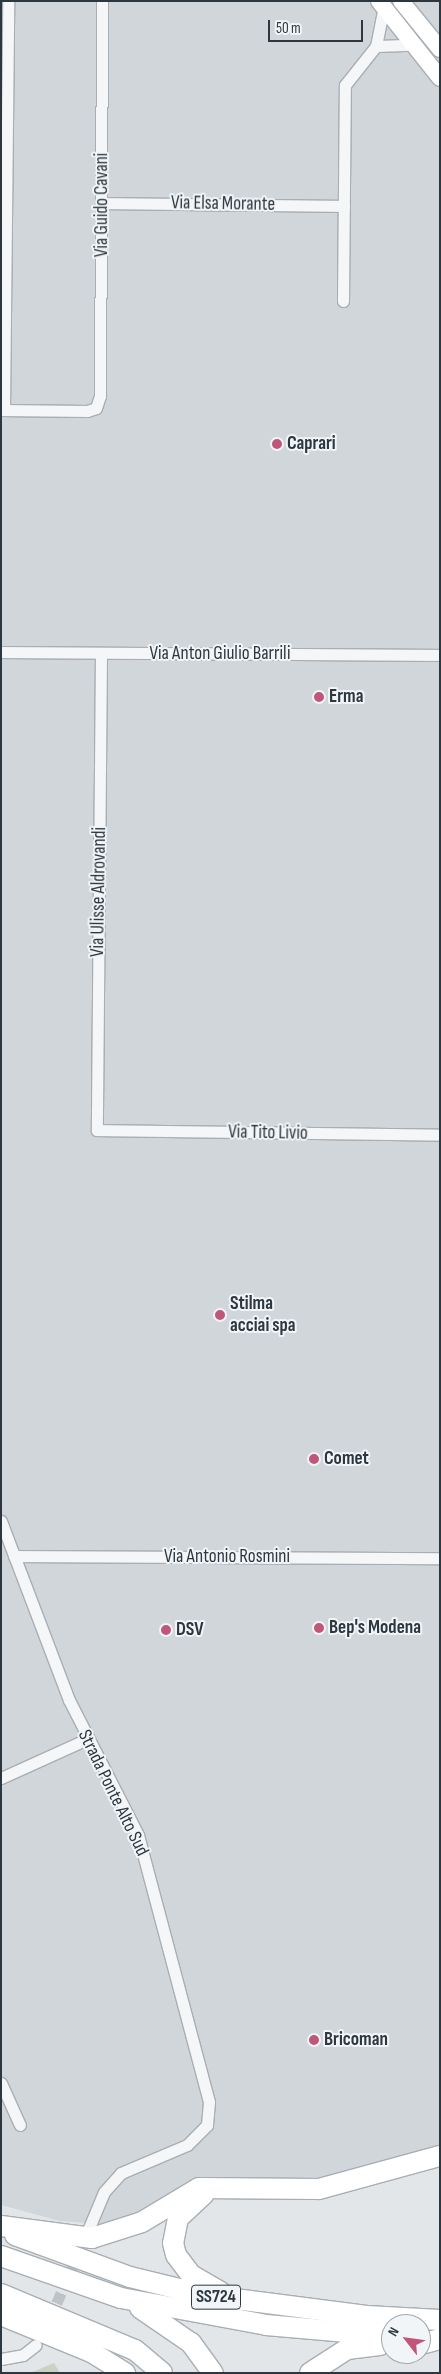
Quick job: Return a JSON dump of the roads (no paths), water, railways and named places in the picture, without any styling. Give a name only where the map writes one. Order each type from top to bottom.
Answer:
[{"type":"highway","points":[[1,2228],[92,2238],[142,2222],[199,2188],[228,2186],[279,2191],[320,2189],[440,2156]]},
{"type":"highway","points":[[228,2186],[201,2196],[184,2208],[174,2229],[173,2242],[176,2256],[191,2275],[233,2299]]},
{"type":"highway","name":"SS724","points":[[1,2228],[130,2277],[233,2299],[367,2316],[440,2320]]},
{"type":"highway","name":"SS724","points":[[1,2256],[121,2298],[266,2326],[381,2335]]},
{"type":"highway","points":[[1,2294],[135,2350],[162,2373]]},
{"type":"highway","points":[[121,2298],[172,2326],[204,2356],[214,2373]]},
{"type":"highway","points":[[1,2315],[93,2353],[125,2373]]},
{"type":"highway","points":[[310,2373],[346,2349],[381,2345]]},
{"type":"street","points":[[3,410],[8,1]]},
{"type":"street","name":"Via Guido Cavani","points":[[3,410],[96,408],[102,203],[102,1]]},
{"type":"street","points":[[401,1],[440,49]]},
{"type":"street","points":[[381,4],[440,78]]},
{"type":"street","points":[[343,301],[345,85],[376,46],[381,4]]},
{"type":"street","points":[[376,46],[412,45]]},
{"type":"street","name":"Via Elsa Morante","points":[[102,203],[344,206]]},
{"type":"street","name":"Via Anton Giulio Barrili","points":[[1,652],[440,655]]},
{"type":"street","name":"Via Ulisse Aldrovandi","points":[[97,1130],[101,653]]},
{"type":"street","name":"Via Tito Livio","points":[[97,1130],[440,1135]]},
{"type":"street","name":"Strada Ponte Alto Sud","points":[[1,1521],[87,1739],[138,1835],[209,2102],[207,2126],[186,2146],[121,2173],[104,2192],[88,2230]]},
{"type":"street","name":"Via Antonio Rosmini","points":[[14,1556],[440,1558]]},
{"type":"street","points":[[1,1778],[87,1739]]},
{"type":"street","points":[[1,2083],[20,2125]]},
{"type":"street","points":[[1,2359],[23,2355],[36,2345]]},
{"type":"tunnel","points":[[50,2318],[79,2253]]},
{"type":"place","name":"Caprari","points":[[277,444]]},
{"type":"place","name":"Erma","points":[[319,697]]},
{"type":"place","name":"Stilma acciai spa","points":[[220,1315]]},
{"type":"place","name":"Comet","points":[[314,1459]]},
{"type":"place","name":"Bep's Modena","points":[[319,1628]]},
{"type":"place","name":"DSV","points":[[166,1630]]},
{"type":"place","name":"Bricoman","points":[[314,2040]]}]
